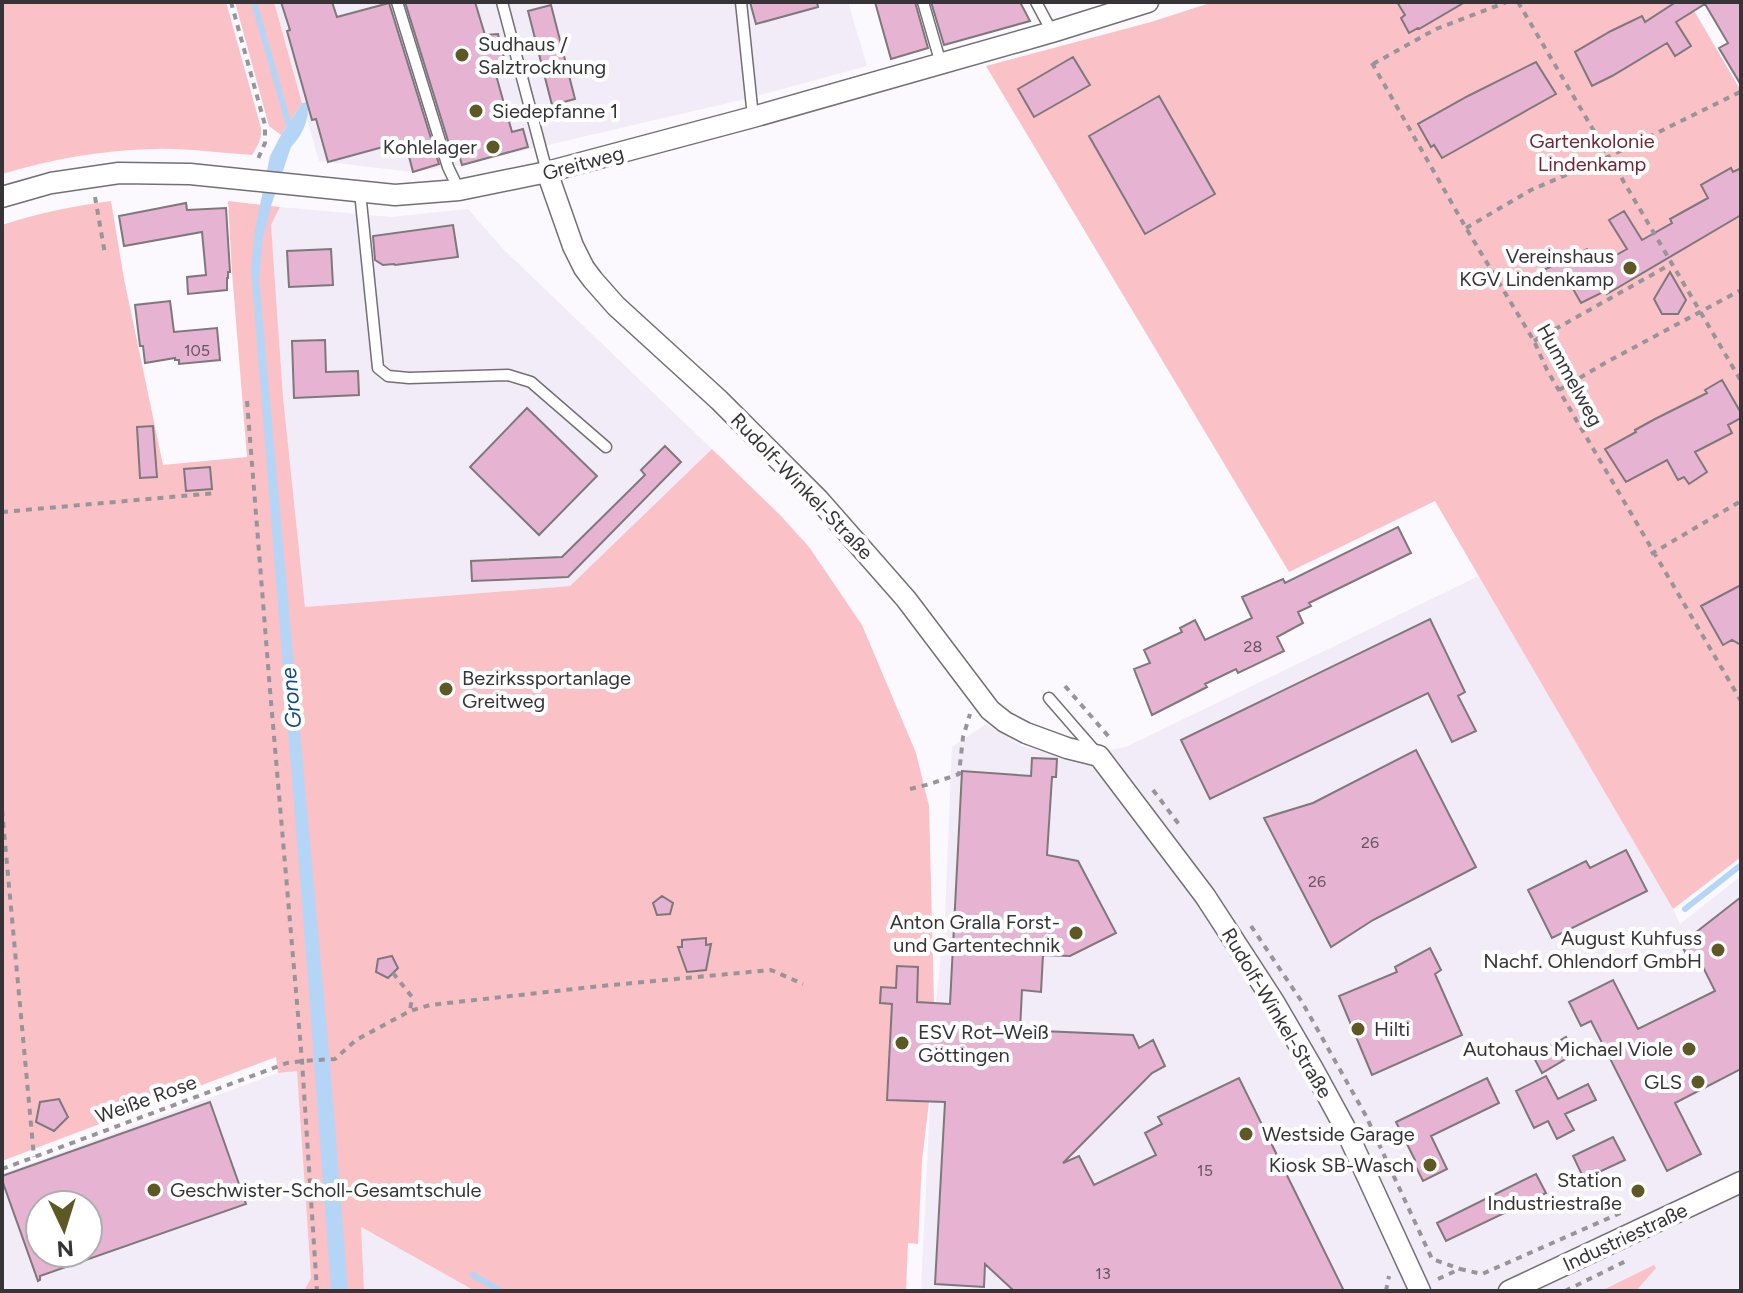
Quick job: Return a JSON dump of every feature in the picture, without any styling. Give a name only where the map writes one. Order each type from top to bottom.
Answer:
[{"type":"street","name":"Greitweg","points":[[2,197],[51,183],[119,173],[190,174],[395,195],[459,190],[547,172],[753,117],[1148,2]]},
{"type":"street","name":"Rudolf-Winkel-Straße","points":[[547,172],[573,246],[598,287],[719,400],[819,500],[906,599],[986,705],[1005,722],[1026,733],[1099,756],[1205,896],[1274,1002],[1344,1126],[1420,1289]]},
{"type":"street","name":"Industriestraße","points":[[1509,1291],[1741,1182]]},
{"type":"lane","points":[[397,2],[448,167],[459,190]]},
{"type":"lane","points":[[502,2],[547,172]]},
{"type":"lane","points":[[741,2],[753,117]]},
{"type":"lane","points":[[923,2],[941,64]]},
{"type":"lane","points":[[1036,2],[1052,32]]},
{"type":"lane","points":[[360,192],[378,368],[388,376],[409,378],[508,375],[531,382],[606,447]]},
{"type":"lane","name":"Rudolf-Winkel-Straße","points":[[1049,698],[1099,756]]},
{"type":"path","points":[[231,2],[266,134],[253,180]]},
{"type":"path","name":"Hummelweg","points":[[1507,2],[1436,29],[1373,63],[1652,553],[1741,701]]},
{"type":"path","points":[[1518,2],[1741,381]]},
{"type":"path","points":[[1466,228],[1531,190],[1610,156],[1740,92]]},
{"type":"path","points":[[91,177],[105,254]]},
{"type":"path","points":[[1534,341],[1673,263]]},
{"type":"path","points":[[1559,390],[1741,290]]},
{"type":"path","points":[[247,401],[302,1061],[317,1291]]},
{"type":"path","points":[[2,512],[216,493]]},
{"type":"path","points":[[1652,553],[1741,501]]},
{"type":"path","points":[[910,789],[959,774],[969,715],[986,705]]},
{"type":"path","points":[[2,810],[34,1157]]},
{"type":"path","points":[[393,973],[412,997],[410,1011],[463,1000],[771,970],[803,984]]},
{"type":"path","name":"Weiße Rose","points":[[2,1169],[287,1063],[335,1059],[356,1040],[410,1011]]},
{"type":"path","points":[[1420,1289],[1460,1269],[1482,1274],[1627,1210]]},
{"type":"path","points":[[1386,1291],[1389,1274]]},
{"type":"path","points":[[1482,1274],[1486,1283]]},
{"type":"shaded area","points":[[274,2],[848,2],[867,66],[745,99],[462,165],[413,172],[319,161]]},
{"type":"shaded area","points":[[280,207],[391,217],[468,209],[504,250],[712,449],[570,586],[305,607],[283,397],[271,225]]},
{"type":"shaded area","points":[[1479,576],[1680,924],[1741,876],[1741,1291],[921,1291],[934,1022],[945,917],[952,747],[986,724],[1022,746],[1065,758],[1126,747]]},
{"type":"shaded area","name":"Geschwister-Scholl-Gesamtschule","points":[[297,1070],[311,1278],[304,1291],[2,1291],[2,1174],[278,1073]]},
{"type":"shaded area","points":[[360,1227],[391,1244],[475,1291],[364,1291]]},
{"type":"green space","points":[[2,2],[226,2],[261,128],[258,145],[252,155],[178,149],[116,151],[77,156],[2,174]]},
{"type":"green space","points":[[235,2],[274,2],[302,103],[281,135],[269,126]]},
{"type":"green space","name":"Gartenkolonie Lindenkamp","points":[[1213,2],[1689,2],[1741,91],[1741,857],[1673,909],[1435,501],[1289,572],[986,66],[1151,22]]},
{"type":"green space","name":"Bezirkssportanlage Greitweg","points":[[111,201],[163,465],[247,457],[228,201],[280,207],[271,225],[283,397],[305,607],[570,586],[712,449],[809,547],[862,625],[916,753],[929,806],[934,1003],[918,1244],[908,1243],[906,1291],[475,1291],[361,1227],[364,1291],[304,1291],[311,1278],[297,1071],[278,1073],[276,1057],[2,1161],[2,225],[56,210]]},
{"type":"green space","points":[[1654,1265],[1656,1268],[1636,1291],[1601,1291]]},
{"type":"water","name":"Grone","points":[[307,102],[305,126],[291,147],[271,206],[263,237],[259,279],[348,1291],[331,1291],[251,269],[255,230],[270,156],[302,103]]},
{"type":"building","points":[[281,2],[332,2],[337,17],[389,3],[439,164],[413,172],[405,141],[328,162],[316,119],[312,120]]},
{"type":"building","points":[[405,2],[475,2],[485,35],[498,34],[506,65],[494,68],[512,132],[523,129],[528,147],[462,165],[460,158],[454,160]]},
{"type":"building","points":[[750,2],[817,2],[818,7],[756,24]]},
{"type":"building","points":[[875,2],[915,2],[928,48],[891,59]]},
{"type":"building","points":[[931,2],[1020,2],[1030,21],[944,45]]},
{"type":"building","points":[[1397,2],[1465,2],[1409,33],[1401,18],[1405,15]]},
{"type":"building","points":[[1676,2],[1741,2],[1741,85],[1719,48],[1728,43],[1705,4],[1676,22],[1691,46],[1675,56],[1667,43],[1592,86],[1575,52],[1642,16],[1645,22]]},
{"type":"building","points":[[551,5],[575,99],[552,105],[528,11]]},
{"type":"building","points":[[1073,57],[1090,85],[1034,117],[1018,89]]},
{"type":"building","points":[[1536,62],[1556,94],[1442,158],[1434,145],[1431,147],[1418,124]]},
{"type":"building","points":[[1159,96],[1215,194],[1145,234],[1089,136]]},
{"type":"building","points":[[1731,168],[1733,172],[1741,168],[1741,215],[1607,294],[1605,291],[1581,303],[1568,280],[1553,287],[1544,270],[1563,260],[1587,249],[1597,266],[1627,249],[1609,220],[1624,211],[1642,240],[1672,223],[1670,219],[1708,198],[1701,185]]},
{"type":"building","points":[[186,203],[187,210],[226,208],[230,272],[227,290],[188,294],[187,277],[206,275],[202,232],[124,246],[119,216]]},
{"type":"building","points":[[453,225],[458,257],[395,265],[383,265],[375,260],[373,236]]},
{"type":"building","points":[[331,249],[333,285],[289,287],[287,251]]},
{"type":"building","points":[[1670,272],[1686,300],[1678,314],[1662,314],[1654,299]]},
{"type":"building","points":[[170,301],[174,332],[217,328],[220,360],[179,364],[175,358],[145,363],[135,305]]},
{"type":"building","points":[[325,340],[326,372],[358,371],[359,395],[294,398],[292,341]]},
{"type":"building","points":[[1722,380],[1741,418],[1728,425],[1732,433],[1695,452],[1707,472],[1689,484],[1684,477],[1678,480],[1667,460],[1626,482],[1605,449],[1707,393],[1705,390]]},
{"type":"building","points":[[527,408],[597,476],[539,535],[470,467]]},
{"type":"building","points":[[153,426],[157,477],[140,478],[137,427]]},
{"type":"building","points":[[665,446],[681,462],[568,577],[472,581],[471,561],[562,557],[645,475],[641,470]]},
{"type":"building","points":[[210,467],[212,489],[186,491],[184,469]]},
{"type":"building","points":[[1398,527],[1411,553],[1309,603],[1311,606],[1298,612],[1303,623],[1277,637],[1284,651],[1238,673],[1236,669],[1205,684],[1207,687],[1152,715],[1134,669],[1150,663],[1144,650],[1182,632],[1180,628],[1195,620],[1205,640],[1252,618],[1242,597],[1283,579],[1285,583]]},
{"type":"building","points":[[1741,585],[1741,645],[1732,640],[1723,645],[1701,606]]},
{"type":"building","points":[[1430,619],[1465,692],[1458,696],[1476,731],[1452,742],[1428,693],[1210,799],[1181,740]]},
{"type":"building","points":[[1416,750],[1476,867],[1373,920],[1331,947],[1264,818],[1313,803]]},
{"type":"building","points":[[1032,758],[1057,759],[1056,777],[1052,777],[1047,855],[1078,861],[1116,933],[1070,956],[1043,955],[1041,992],[1022,990],[1020,1030],[1133,1035],[1139,1048],[1153,1040],[1165,1066],[1152,1073],[1063,1163],[1079,1156],[1094,1185],[1156,1155],[1145,1133],[1162,1124],[1158,1117],[1239,1078],[1344,1291],[1014,1291],[985,1264],[984,1287],[935,1284],[945,1102],[887,1100],[892,1004],[880,1003],[881,987],[896,988],[897,966],[918,967],[917,1002],[950,1004],[962,771],[1031,776]]},
{"type":"building","points":[[1626,850],[1647,891],[1552,938],[1528,890],[1586,861],[1590,868]]},
{"type":"building","points":[[662,896],[673,903],[670,914],[657,915],[653,903]]},
{"type":"building","points":[[1741,897],[1741,1069],[1675,1103],[1701,1154],[1667,1171],[1591,1021],[1581,1026],[1569,1002],[1613,980],[1638,1029],[1715,991],[1700,961],[1692,965],[1681,944]]},
{"type":"building","points":[[706,938],[706,945],[711,944],[706,970],[687,972],[678,947],[682,947],[682,940]]},
{"type":"building","points":[[1430,948],[1441,970],[1435,974],[1462,1035],[1372,1075],[1339,996],[1397,972],[1395,967]]},
{"type":"building","points":[[392,956],[398,968],[388,978],[376,972],[378,959]]},
{"type":"building","points":[[1566,1037],[1574,1054],[1542,1073],[1533,1056]]},
{"type":"building","points":[[1546,1076],[1558,1099],[1588,1084],[1596,1100],[1565,1114],[1574,1130],[1557,1139],[1548,1121],[1534,1128],[1516,1091]]},
{"type":"building","points":[[1487,1078],[1499,1103],[1431,1136],[1447,1169],[1423,1181],[1396,1122]]},
{"type":"building","points":[[59,1099],[68,1117],[54,1131],[36,1122],[40,1102]]},
{"type":"building","points":[[210,1102],[246,1204],[104,1254],[104,1189],[24,1189],[24,1242],[2,1176]]},
{"type":"building","points":[[1613,1137],[1625,1160],[1584,1179],[1573,1156]]},
{"type":"building","points":[[1536,1174],[1546,1193],[1446,1241],[1437,1223]]},
{"type":"building","points":[[34,1269],[60,1269],[40,1276],[38,1281]]},
{"type":"waterway","points":[[254,2],[290,129]]},
{"type":"waterway","points":[[1685,909],[1741,865]]},
{"type":"waterway","points":[[473,1275],[501,1291]]},
{"type":"place","name":"Sudhaus / Salztrocknung","points":[[462,55]]},
{"type":"place","name":"Siedepfanne 1","points":[[476,111]]},
{"type":"place","name":"Kohlelager","points":[[493,147]]},
{"type":"place","name":"Vereinshaus KGV Lindenkamp","points":[[1630,268]]},
{"type":"place","name":"Bezirkssportanlage Greitweg","points":[[446,689]]},
{"type":"place","name":"Anton Gralla Forst- und Gartentechnik","points":[[1076,933]]},
{"type":"place","name":"August Kuhfuss Nachf. Ohlendorf GmbH","points":[[1718,950]]},
{"type":"place","name":"Hilti","points":[[1358,1029]]},
{"type":"place","name":"ESV Rot–Weìß Göttingen","points":[[902,1043]]},
{"type":"place","name":"Autohaus Michael Viole","points":[[1689,1049]]},
{"type":"place","name":"GLS","points":[[1698,1082]]},
{"type":"place","name":"Westside Garage","points":[[1246,1134]]},
{"type":"place","name":"Kiosk SB-Wasch","points":[[1430,1165]]},
{"type":"place","name":"Geschwister-Scholl-Gesamtschule","points":[[154,1190]]},
{"type":"place","name":"Station Industriestraße","points":[[1638,1191]]}]
